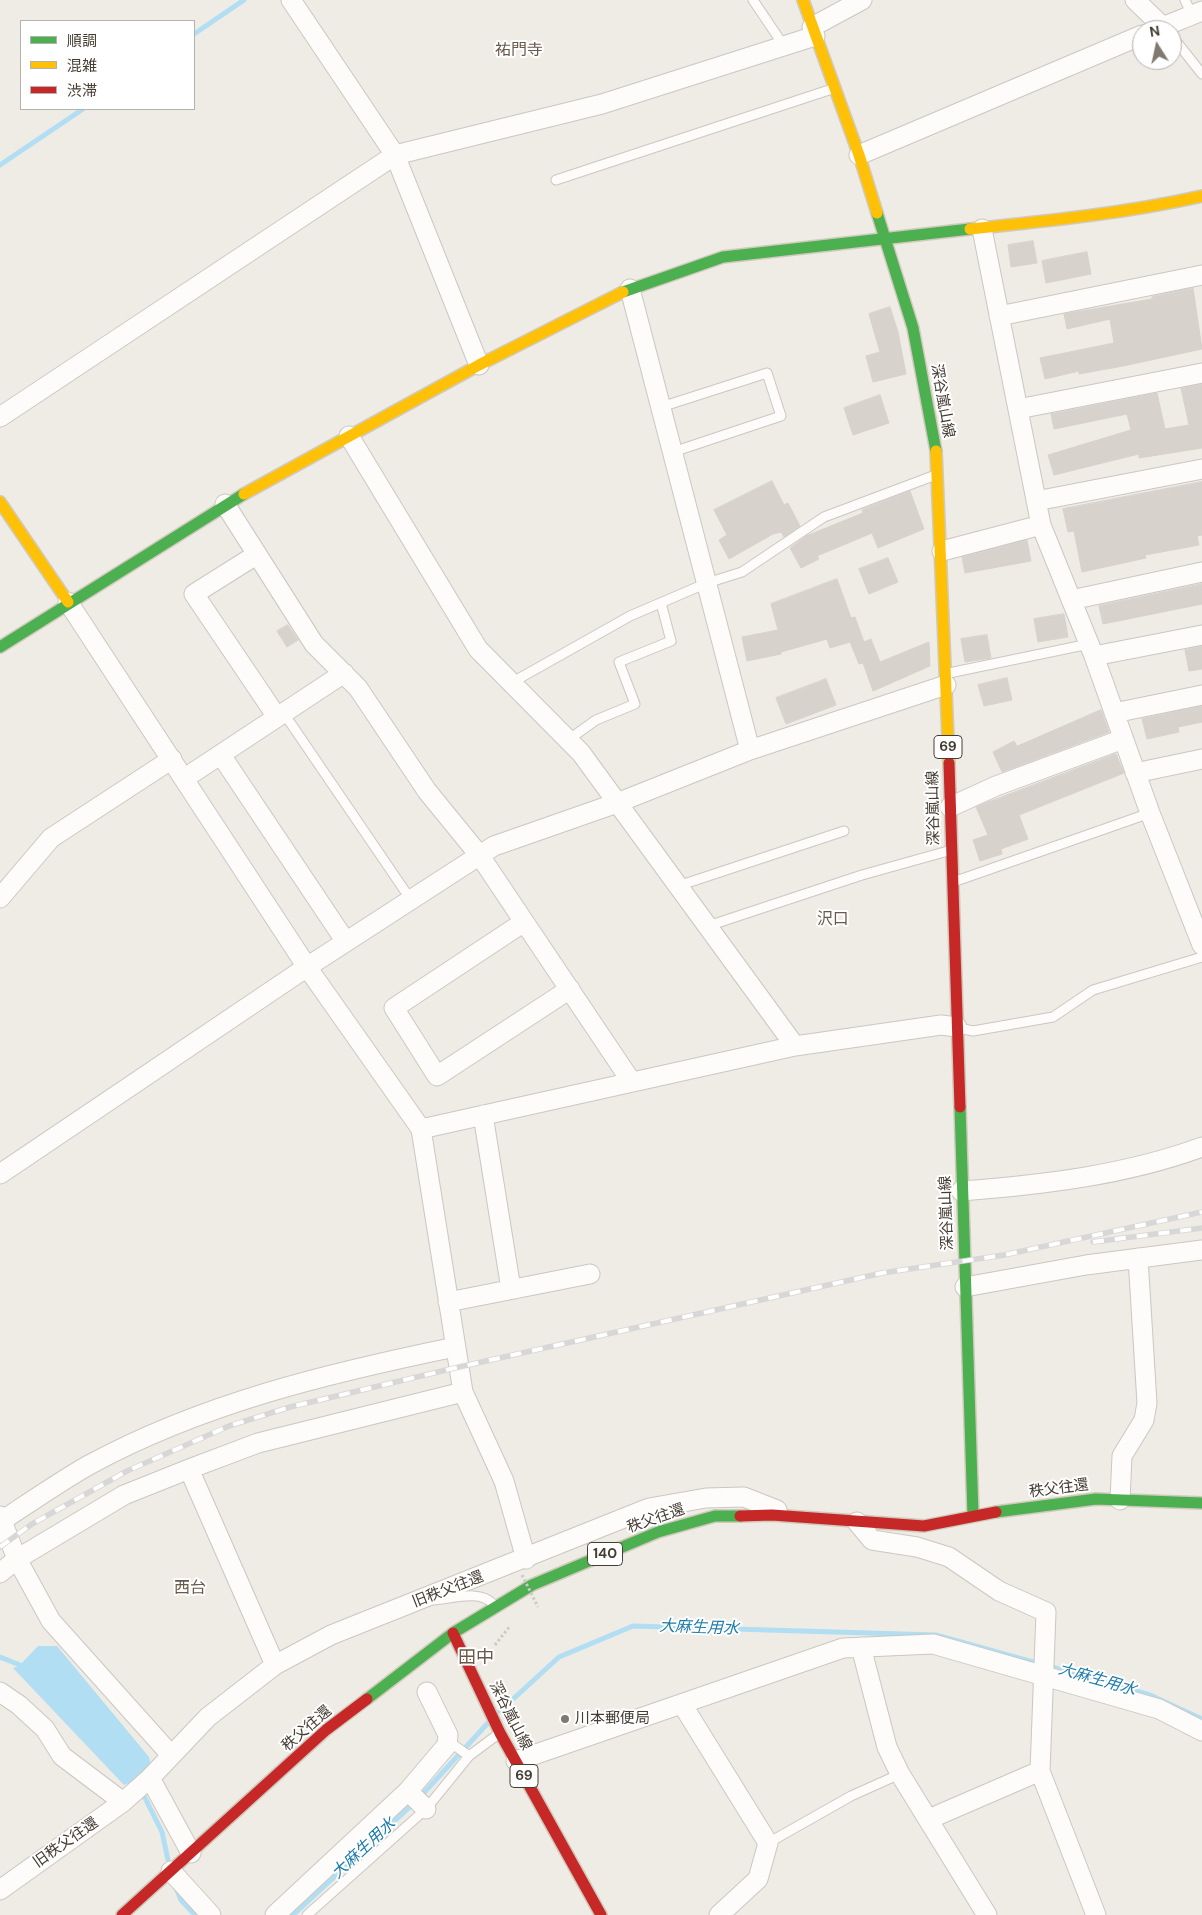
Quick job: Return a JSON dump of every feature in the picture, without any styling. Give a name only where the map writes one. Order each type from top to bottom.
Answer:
[{"type":"main road","name":"深谷嵐山線","points":[[803,0],[859,155],[913,328],[937,458],[942,551],[951,883],[973,1515]]},
{"type":"main road","points":[[0,647],[68,602],[225,504],[479,365],[630,289],[723,257],[982,229],[1162,205],[1202,196]]},
{"type":"main road","points":[[0,502],[68,602]]},
{"type":"main road","name":"秩父往還","points":[[122,1915],[326,1730],[453,1633],[532,1584],[658,1532],[714,1516],[794,1517],[924,1526],[973,1515],[1096,1499],[1201,1500]]},
{"type":"main road","name":"深谷嵐山線","points":[[453,1633],[500,1733],[601,1915]]},
{"type":"street","points":[[291,0],[395,155],[479,365]]},
{"type":"street","points":[[0,417],[395,155],[602,104],[784,46],[813,31],[862,0]]},
{"type":"street","points":[[1135,0],[1154,20]]},
{"type":"street","points":[[1178,20],[1193,9]]},
{"type":"street","points":[[859,155],[1132,39]]},
{"type":"street","points":[[982,229],[1042,526],[1091,650],[1150,813],[1202,945]]},
{"type":"street","points":[[999,316],[1202,275]]},
{"type":"street","points":[[630,289],[750,750]]},
{"type":"street","points":[[1018,409],[1202,373]]},
{"type":"street","points":[[349,436],[478,649],[581,753],[795,1046]]},
{"type":"street","points":[[1036,501],[1202,469]]},
{"type":"street","points":[[225,504],[314,644],[358,688],[427,791],[480,856],[631,1081]]},
{"type":"street","points":[[942,551],[1042,526]]},
{"type":"street","points":[[256,555],[194,594],[280,715]]},
{"type":"street","points":[[1071,600],[1202,572]]},
{"type":"street","points":[[68,602],[307,967],[421,1130],[463,1392],[504,1481],[524,1567]]},
{"type":"street","points":[[1091,650],[1202,635]]},
{"type":"street","points":[[185,778],[344,673]]},
{"type":"street","points":[[0,1174],[307,967],[494,846],[617,804],[750,750],[946,679]]},
{"type":"street","points":[[1114,713],[1202,695]]},
{"type":"street","points":[[950,807],[996,786],[1123,739]]},
{"type":"street","points":[[221,754],[346,942]]},
{"type":"street","points":[[0,898],[51,838],[172,759]]},
{"type":"street","points":[[1135,773],[1202,759]]},
{"type":"street","points":[[524,922],[394,1008],[437,1076],[570,989]]},
{"type":"street","points":[[421,1130],[631,1081],[795,1046],[941,1024],[957,1027]]},
{"type":"street","points":[[483,1115],[511,1289]]},
{"type":"street","points":[[961,1191],[1039,1185],[1172,1159],[1202,1148]]},
{"type":"street","points":[[965,1287],[1086,1265],[1202,1250]]},
{"type":"street","points":[[1120,1500],[1122,1456],[1144,1420],[1147,1403],[1138,1258]]},
{"type":"street","points":[[448,1302],[590,1274]]},
{"type":"street","points":[[171,1756],[51,1621],[17,1559],[1,1520],[89,1465],[192,1418],[261,1393],[365,1366],[455,1346]]},
{"type":"street","points":[[0,1573],[17,1559],[124,1495],[189,1469],[258,1443],[463,1392]]},
{"type":"street","points":[[189,1469],[275,1665]]},
{"type":"street","name":"旧秩父往還","points":[[0,1890],[137,1790],[208,1717],[275,1665],[331,1635],[419,1601],[524,1567],[649,1508],[706,1498],[744,1497],[794,1517]]},
{"type":"street","points":[[857,1522],[872,1540],[917,1547],[949,1557],[999,1591],[1046,1612],[1040,1771],[1096,1915]]},
{"type":"street","points":[[516,1761],[843,1648],[861,1647],[933,1644],[1159,1709],[1202,1731]]},
{"type":"street","points":[[861,1647],[887,1747],[900,1774],[987,1915]]},
{"type":"street","points":[[0,1692],[19,1705],[45,1729],[62,1756],[137,1790],[191,1853]]},
{"type":"street","points":[[275,1915],[417,1800],[447,1745],[451,1743],[427,1692]]},
{"type":"street","points":[[682,1704],[768,1843],[758,1879],[718,1915]]},
{"type":"street","points":[[929,1819],[1040,1771]]},
{"type":"street","points":[[171,1871],[211,1915]]},
{"type":"lane","points":[[753,0],[784,46]]},
{"type":"lane","points":[[1182,51],[1202,74]]},
{"type":"lane","points":[[556,180],[834,88]]},
{"type":"lane","points":[[661,407],[767,373],[781,416],[673,452]]},
{"type":"lane","points":[[511,683],[630,616],[707,583],[742,572],[824,517],[938,475]]},
{"type":"lane","points":[[568,740],[596,720],[635,704],[619,662],[671,641],[661,603]]},
{"type":"lane","points":[[946,679],[1091,650]]},
{"type":"lane","points":[[280,715],[411,900]]},
{"type":"lane","points":[[951,883],[1150,813]]},
{"type":"lane","points":[[678,886],[844,831]]},
{"type":"lane","points":[[708,926],[862,875],[950,851]]},
{"type":"lane","points":[[957,1027],[972,1030],[1053,1017],[1093,990],[1202,957]]},
{"type":"lane","points":[[419,1601],[476,1596],[487,1598],[495,1606]]},
{"type":"lane","points":[[307,1915],[417,1800],[466,1754],[500,1733]]},
{"type":"lane","points":[[451,1743],[466,1754]]},
{"type":"lane","points":[[768,1843],[852,1796],[900,1774]]},
{"type":"path","points":[[524,1567],[538,1607],[532,1610]]},
{"type":"path","points":[[495,1645],[513,1623]]},
{"type":"water","points":[[38,1646],[57,1646],[149,1757],[151,1766],[136,1780],[124,1785],[13,1668],[19,1666]]},
{"type":"building","points":[[1033,241],[1037,263],[1011,267],[1008,245]]},
{"type":"building","points":[[1087,252],[1091,274],[1046,283],[1042,261]]},
{"type":"building","points":[[1193,288],[1202,349],[1123,366],[1079,374],[1079,371],[1045,379],[1040,358],[1114,343],[1110,319],[1067,329],[1064,314],[1152,299],[1152,297]]},
{"type":"building","points":[[890,307],[898,332],[906,374],[873,382],[866,356],[880,352],[869,314]]},
{"type":"building","points":[[1202,384],[1202,448],[1139,458],[1139,454],[1054,475],[1048,455],[1131,430],[1127,414],[1054,429],[1051,414],[1157,393],[1165,429],[1189,425],[1181,388]]},
{"type":"building","points":[[880,395],[889,423],[853,435],[844,408]]},
{"type":"building","points":[[772,481],[784,505],[788,503],[800,526],[784,537],[781,532],[773,534],[729,559],[719,540],[727,535],[714,510]]},
{"type":"building","points":[[1202,482],[1202,535],[1197,536],[1199,545],[1145,555],[1146,558],[1082,572],[1074,531],[1068,532],[1063,509]]},
{"type":"building","points":[[910,491],[924,529],[878,548],[872,533],[817,556],[819,559],[801,568],[790,548],[806,536],[863,513],[862,510]]},
{"type":"building","points":[[1027,540],[1031,561],[965,573],[962,557]]},
{"type":"building","points":[[888,558],[898,582],[869,594],[859,569]]},
{"type":"building","points":[[837,579],[851,618],[855,617],[864,642],[871,639],[880,662],[929,642],[930,666],[873,691],[863,663],[859,664],[850,642],[830,648],[827,639],[781,652],[781,654],[747,661],[742,637],[778,630],[771,604]]},
{"type":"building","points":[[1202,584],[1202,604],[1103,624],[1099,606]]},
{"type":"building","points":[[1064,614],[1068,637],[1038,642],[1034,619]]},
{"type":"building","points":[[288,625],[298,640],[287,647],[277,631]]},
{"type":"building","points":[[987,635],[991,658],[965,662],[961,639]]},
{"type":"building","points":[[1202,646],[1202,669],[1189,671],[1185,650]]},
{"type":"building","points":[[1007,678],[1012,700],[984,706],[978,685]]},
{"type":"building","points":[[826,679],[836,705],[786,724],[776,698]]},
{"type":"building","points":[[1202,706],[1202,722],[1178,727],[1179,732],[1147,739],[1142,719]]},
{"type":"building","points":[[1101,710],[1109,732],[1002,772],[993,752],[1014,741],[1017,746]]},
{"type":"building","points":[[1116,754],[1124,773],[1019,815],[1028,839],[1001,849],[1002,854],[980,861],[973,840],[988,835],[976,807]]},
{"type":"waterway","points":[[195,33],[244,0]]},
{"type":"waterway","points":[[0,165],[82,110]]},
{"type":"waterway","name":"大麻生用水","points":[[500,1711],[559,1657],[633,1626],[936,1635],[1040,1664]]},
{"type":"waterway","name":"大麻生用水","points":[[0,1657],[25,1667]]},
{"type":"waterway","name":"大麻生用水","points":[[1048,1666],[1150,1695],[1202,1719]]},
{"type":"waterway","name":"大麻生用水","points":[[420,1797],[487,1724]]},
{"type":"waterway","name":"大麻生用水","points":[[142,1792],[162,1832],[168,1860]]},
{"type":"waterway","name":"大麻生用水","points":[[293,1915],[414,1803]]},
{"type":"waterway","name":"大麻生用水","points":[[174,1883],[181,1900],[195,1915]]},
{"type":"railway","points":[[0,1547],[32,1524],[127,1471],[229,1426],[290,1407],[459,1367],[882,1273],[1004,1255],[1202,1212]]},
{"type":"railway","points":[[1093,1242],[1202,1228]]},
{"type":"traffic: fast","points":[[877,213],[913,328],[936,451]]},
{"type":"traffic: fast","points":[[623,292],[723,257],[970,229]]},
{"type":"traffic: fast","points":[[0,647],[244,494]]},
{"type":"traffic: fast","points":[[960,1107],[973,1515]]},
{"type":"traffic: fast","points":[[996,1512],[1096,1499],[1202,1503]]},
{"type":"traffic: fast","points":[[367,1699],[453,1633],[532,1585],[658,1532],[715,1516],[740,1516]]},
{"type":"traffic: slow","points":[[803,0],[859,155],[877,213]]},
{"type":"traffic: slow","points":[[970,229],[1116,212],[1202,196]]},
{"type":"traffic: slow","points":[[244,494],[479,365],[623,292]]},
{"type":"traffic: slow","points":[[936,451],[949,763]]},
{"type":"traffic: slow","points":[[0,502],[68,602]]},
{"type":"traffic: jam","points":[[949,763],[960,1107]]},
{"type":"traffic: jam","points":[[740,1516],[772,1515],[924,1526],[996,1512]]},
{"type":"traffic: jam","points":[[453,1633],[500,1733],[601,1915]]},
{"type":"traffic: jam","points":[[122,1915],[326,1730],[367,1699]]},
{"type":"place","name":"川本郵便局","points":[[565,1719]]},
{"type":"district","name":"祐門寺","points":[[519,51]]},
{"type":"district","name":"沢口","points":[[833,920]]},
{"type":"district","name":"西台","points":[[190,1589]]},
{"type":"district","name":"田中","points":[[476,1658]]}]
